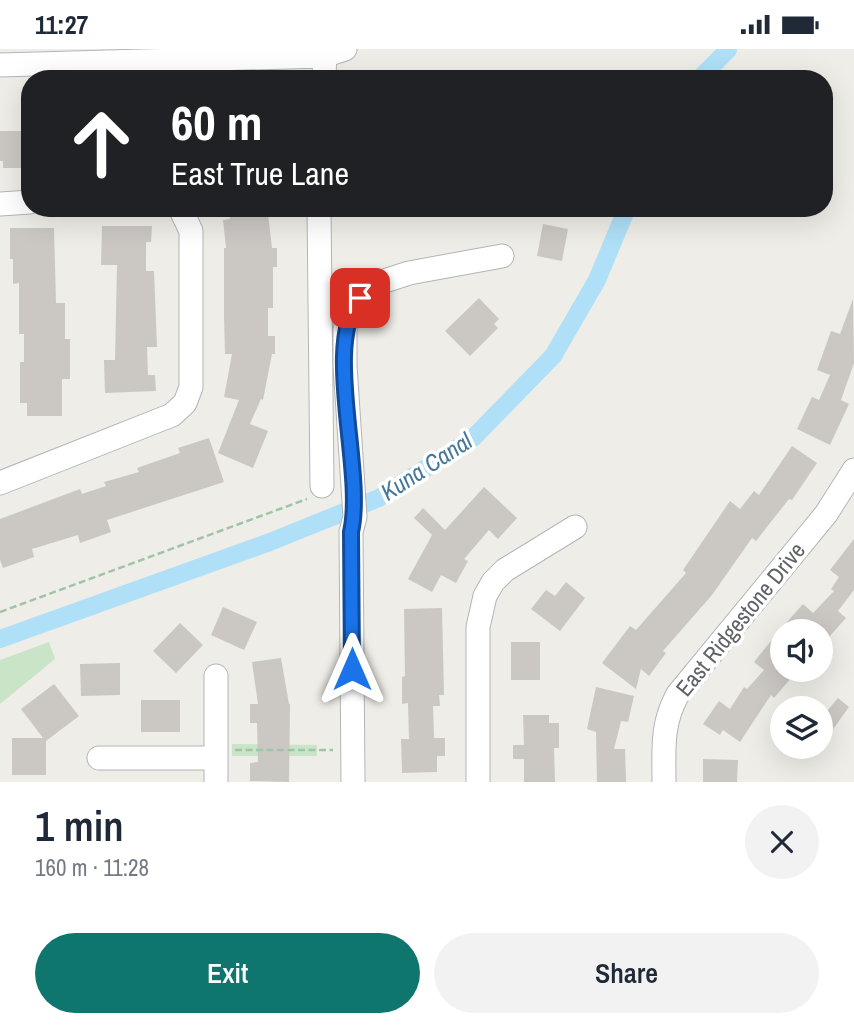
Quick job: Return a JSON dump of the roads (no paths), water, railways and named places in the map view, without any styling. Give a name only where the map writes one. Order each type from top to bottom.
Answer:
[{"type":"street","points":[[0,65],[345,49]]},
{"type":"street","points":[[324,52],[324,70]]},
{"type":"street","points":[[0,204],[21,203]]},
{"type":"street","points":[[0,483],[172,415],[185,403],[191,387],[191,231],[184,217]]},
{"type":"street","points":[[316,492],[319,217]]},
{"type":"street","points":[[353,782],[353,515],[345,330],[351,309],[369,286],[409,273],[502,256]]},
{"type":"street","name":"East Ridgestone Drive","points":[[664,782],[664,734],[668,712],[678,694],[826,514],[854,470]]},
{"type":"street","points":[[478,782],[478,627],[485,596],[493,582],[505,570],[575,527]]},
{"type":"street","points":[[216,676],[223,754],[216,782]]},
{"type":"street","points":[[99,758],[223,754]]},
{"type":"waterway","name":"Kuna Canal","points":[[708,70],[728,50]]},
{"type":"waterway","name":"Kuna Canal","points":[[0,639],[270,542],[379,498],[473,438],[553,356],[597,280],[623,217]]}]
